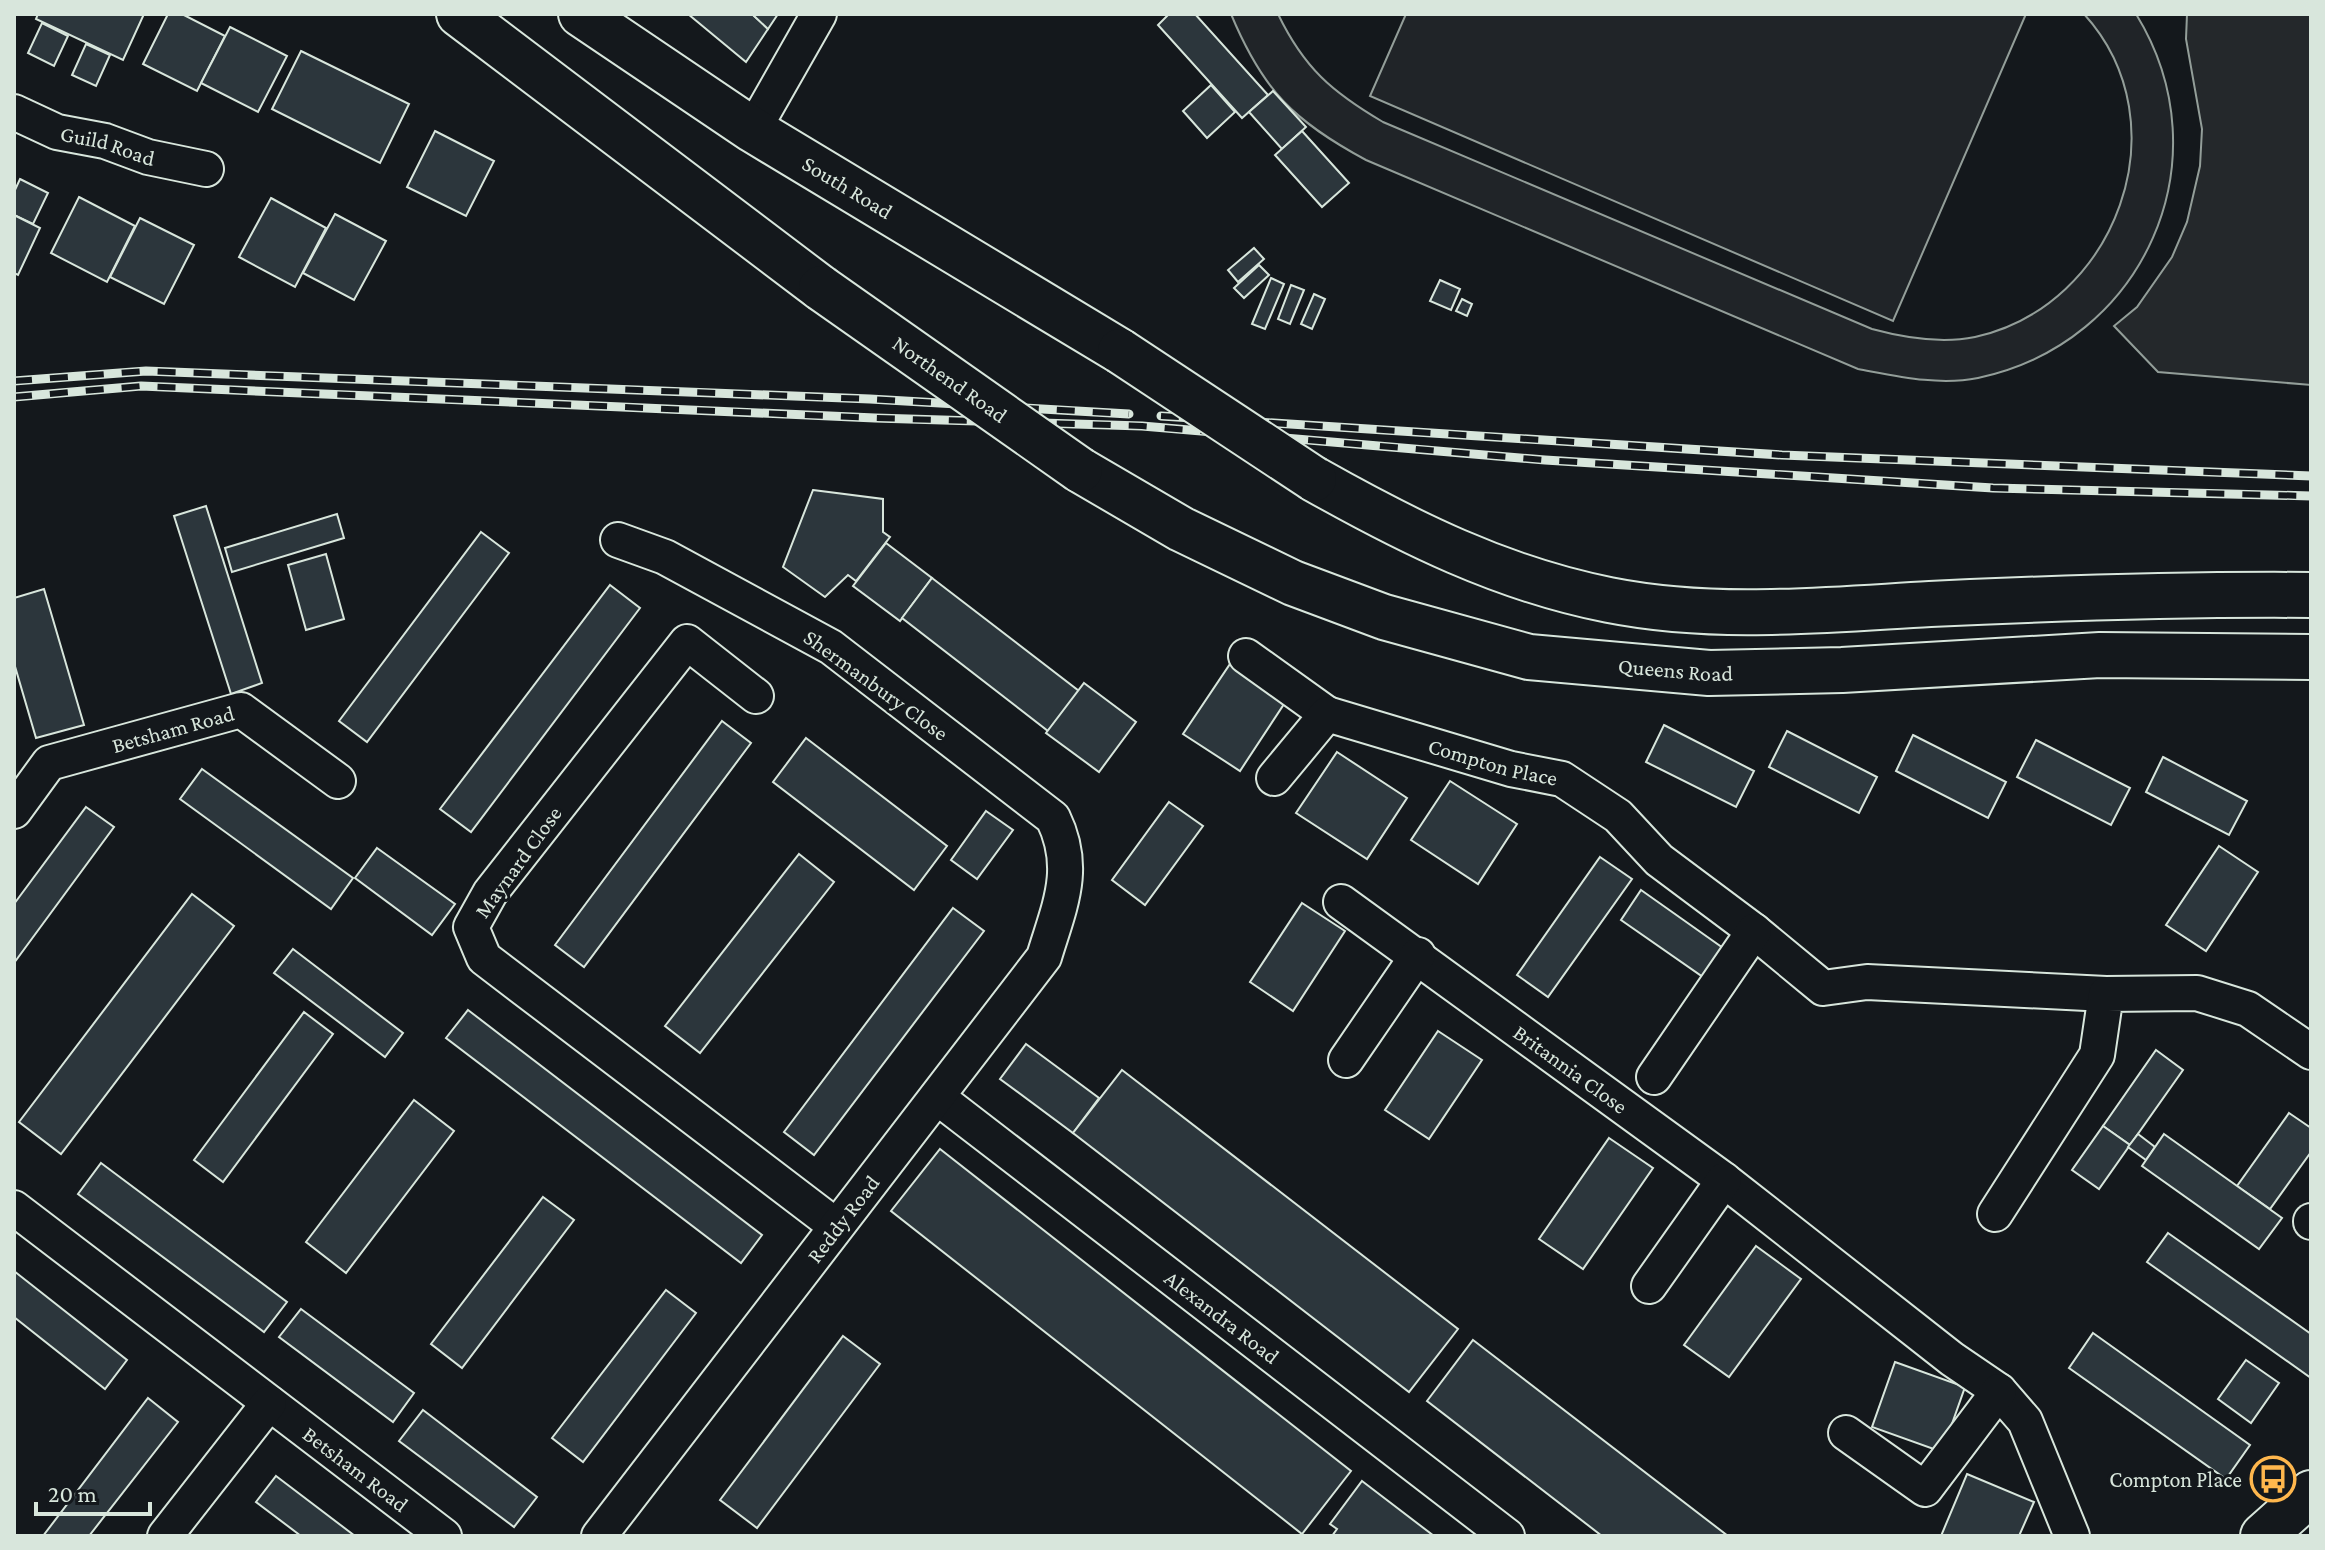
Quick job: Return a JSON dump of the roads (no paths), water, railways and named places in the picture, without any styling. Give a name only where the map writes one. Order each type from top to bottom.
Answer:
[{"type":"main road","name":"Northend Road","points":[[459,14],[821,288],[1080,470]]},
{"type":"main road","name":"South Road","points":[[581,14],[753,130],[1120,351],[1314,479],[1399,527],[1502,572],[1609,600],[1700,612],[1792,611],[2125,594],[2311,595]]},
{"type":"main road","name":"Queens Road","points":[[1080,470],[1181,529],[1271,574],[1384,617],[1529,657],[1709,673],[1842,670],[2100,655],[2311,657]]},
{"type":"main road","points":[[2263,1536],[2311,1493]]},
{"type":"street","points":[[753,130],[819,14]]},
{"type":"street","name":"Guild Road","points":[[14,112],[57,132],[105,141],[148,157],[206,169]]},
{"type":"street","name":"Shermanbury Close","points":[[618,540],[665,557],[831,647],[1053,818],[1065,843],[1064,890]]},
{"type":"street","name":"Maynard Close","points":[[756,696],[687,642],[490,893],[471,927],[484,958],[836,1226]]},
{"type":"street","name":"Compton Place","points":[[1246,656],[1327,714],[1511,769],[1562,779],[1618,816],[1659,860],[1754,931],[1823,988],[1867,982],[2106,994],[2197,993],[2248,1009],[2311,1052]]},
{"type":"street","name":"Betsham Road","points":[[14,811],[49,763],[241,710],[338,781]]},
{"type":"street","points":[[1274,778],[1327,714]]},
{"type":"street","name":"Reddy Road","points":[[599,1536],[1044,957],[1064,890]]},
{"type":"street","name":"Britannia Close","points":[[1341,902],[1724,1180],[1952,1359],[1999,1391],[2025,1421],[2072,1536]]},
{"type":"street","points":[[1654,1077],[1754,931]]},
{"type":"street","points":[[1346,1060],[1418,955]]},
{"type":"street","points":[[1995,1214],[2097,1055],[2106,994]]},
{"type":"street","name":"Alexandra Road","points":[[937,1097],[1507,1536]]},
{"type":"street","points":[[1649,1286],[1724,1180]]},
{"type":"street","name":"Betsham Road","points":[[14,1208],[444,1536]]},
{"type":"street","points":[[1846,1433],[1925,1489],[1999,1391]]},
{"type":"street","points":[[165,1536],[269,1403]]},
{"type":"railway","points":[[14,381],[146,371],[870,399],[1129,414]]},
{"type":"railway","points":[[14,397],[141,386],[875,418],[1142,426],[1545,460],[1993,488],[2311,496]]},
{"type":"railway","points":[[1161,416],[1782,455],[2311,476]]},
{"type":"place","name":"Compton Place","points":[[2273,1479]]}]
